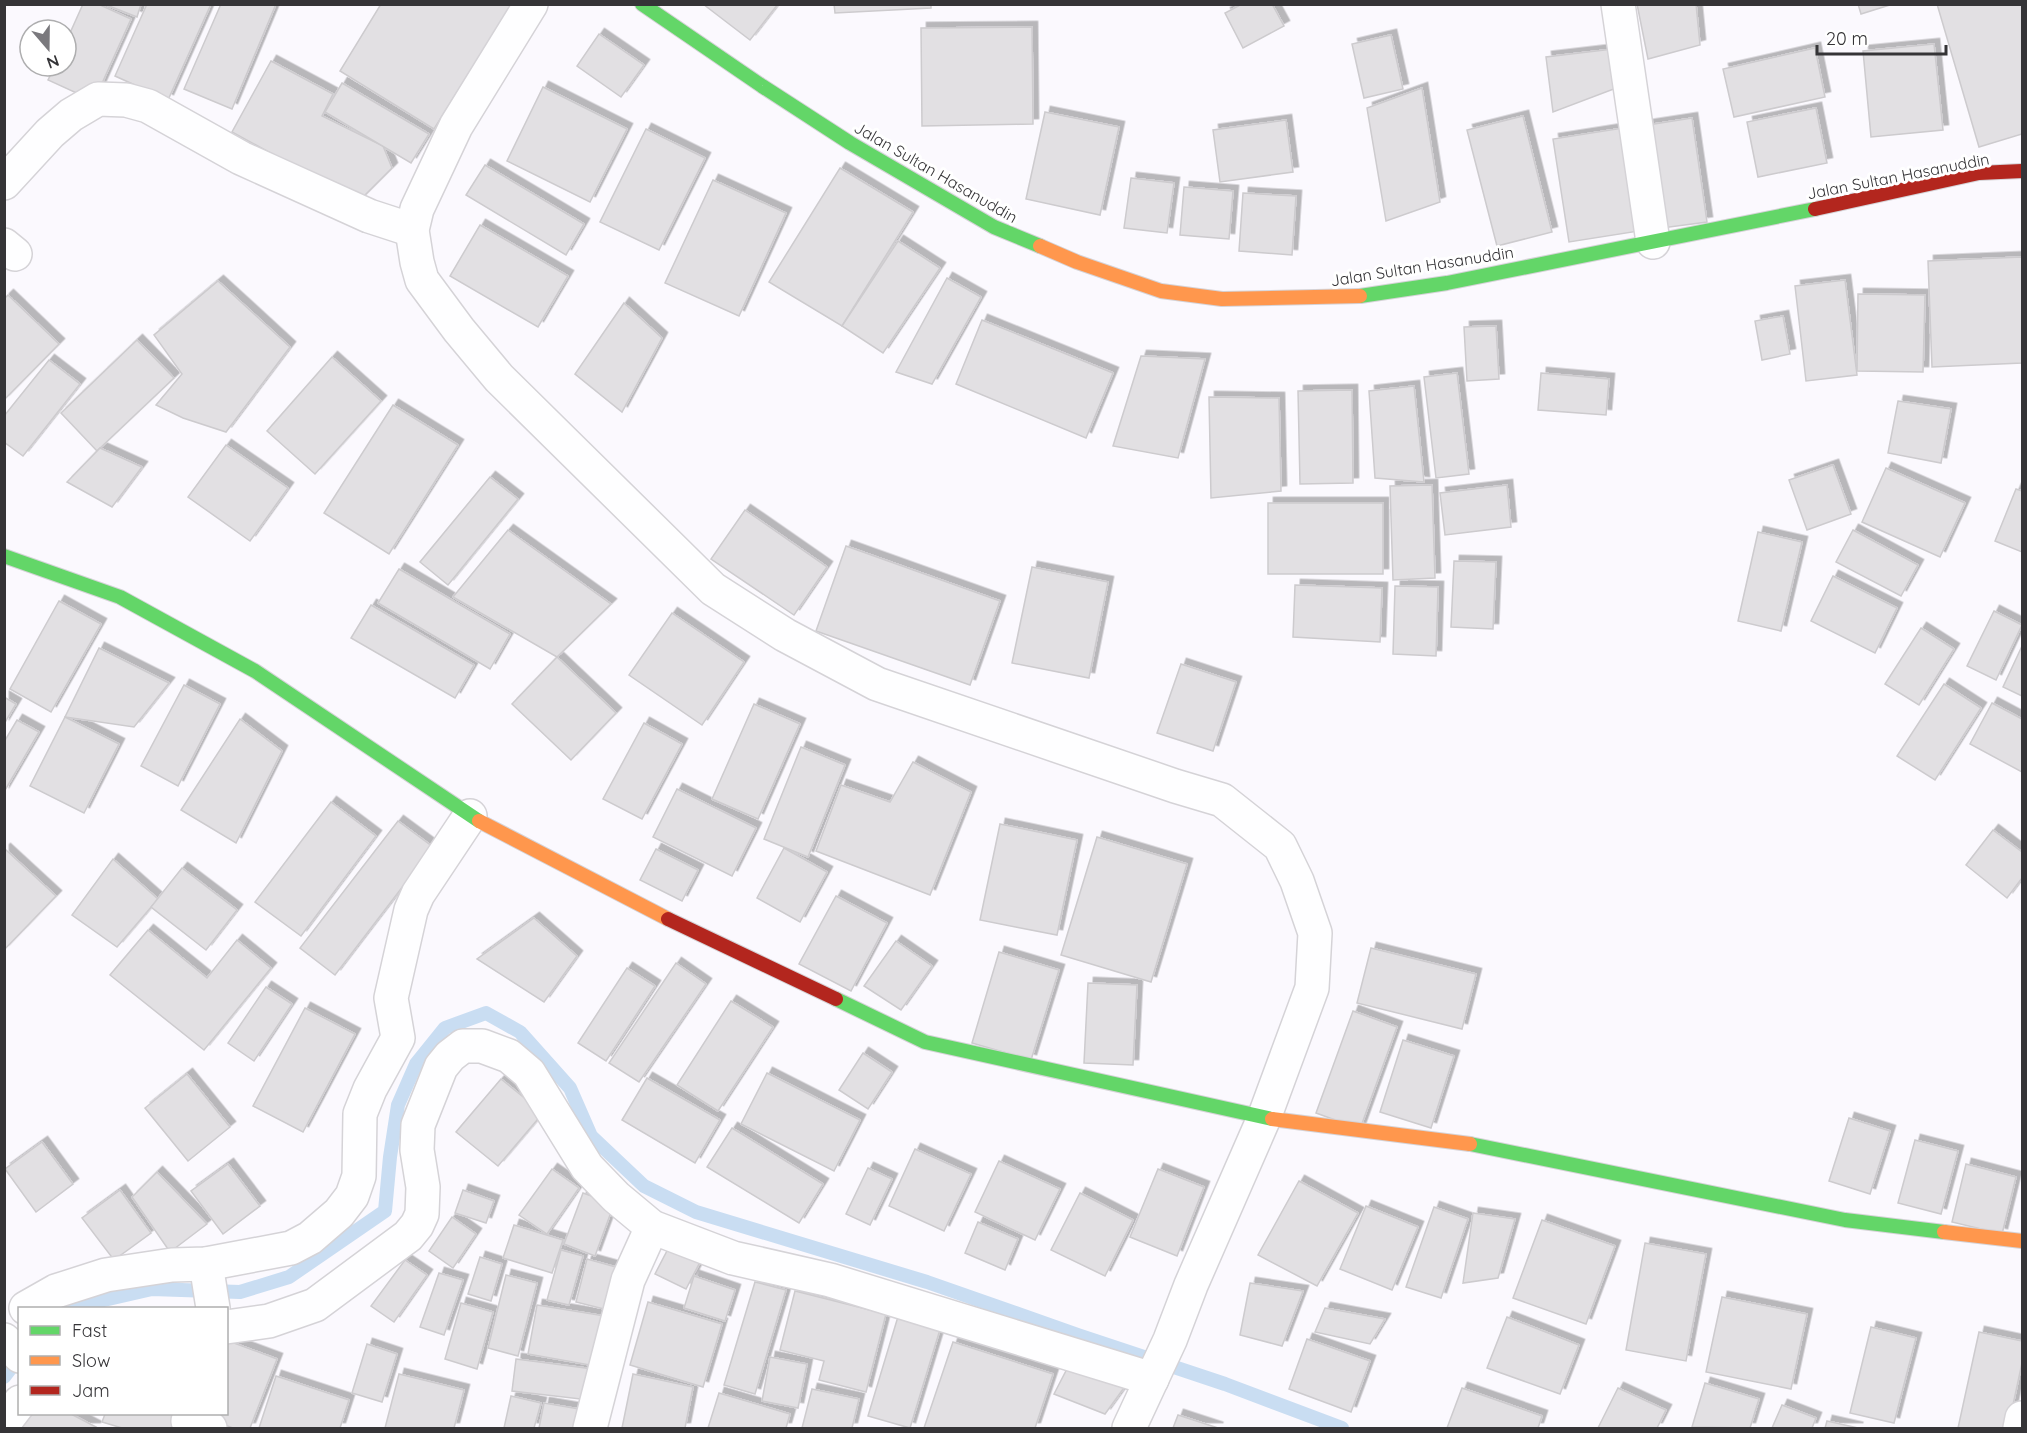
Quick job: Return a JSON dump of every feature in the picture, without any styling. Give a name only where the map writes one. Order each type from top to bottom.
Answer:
[{"type":"street","points":[[531,4],[456,126],[417,209],[412,230],[422,280],[459,330],[507,386],[713,589],[785,635],[877,684],[1222,800],[1280,846],[1297,881],[1315,933],[1312,988],[1264,1118],[1185,1300],[1170,1341],[1129,1428]]},
{"type":"street","name":"Jalan Sultan Hasanuddin","points":[[642,4],[850,143],[994,227],[1077,262],[1161,291],[1222,300],[1352,297],[1447,282],[1653,242],[1979,173],[2022,171]]},
{"type":"street","points":[[1618,4],[1653,242]]},
{"type":"street","points":[[4,183],[50,133],[71,115],[98,99],[126,100],[148,106],[241,158],[369,216],[412,230]]},
{"type":"street","points":[[4,556],[120,597],[255,670],[470,816],[640,906],[925,1042],[1264,1118],[1489,1146],[1845,1220],[2022,1241]]},
{"type":"street","points":[[28,1307],[56,1291],[106,1275],[172,1265],[209,1285],[291,1248],[310,1238],[329,1223],[352,1196],[359,1176],[360,1113],[370,1089],[398,1038],[391,999],[411,910],[418,894],[470,816]]},
{"type":"street","points":[[228,1327],[269,1321],[315,1305],[408,1236],[422,1214],[423,1187],[417,1150],[418,1125],[441,1067],[463,1046],[482,1046],[509,1056],[529,1072],[587,1167],[616,1197],[652,1227],[734,1258],[830,1280],[1152,1379]]},
{"type":"street","points":[[590,1428],[628,1280],[652,1227]]},
{"type":"street","points":[[4,1423],[18,1405]]},
{"type":"street","points":[[2020,1428],[2022,1418]]},
{"type":"building","points":[[83,4],[98,4],[131,19],[94,101],[48,80],[49,78],[78,78],[77,18]]},
{"type":"building","points":[[104,4],[141,4],[137,17]]},
{"type":"building","points":[[147,4],[211,4],[168,100],[115,76]]},
{"type":"building","points":[[221,4],[276,4],[232,109],[184,89]]},
{"type":"building","points":[[381,4],[512,4],[434,129],[340,71]]},
{"type":"building","points":[[703,4],[778,4],[750,40]]},
{"type":"building","points":[[834,4],[931,4],[931,8],[835,13]]},
{"type":"building","points":[[1242,4],[1272,4],[1284,26],[1243,48],[1225,13]]},
{"type":"building","points":[[1637,4],[1696,4],[1700,45],[1648,59]]},
{"type":"building","points":[[1858,4],[1893,4],[1861,14]]},
{"type":"building","points":[[1937,4],[2022,4],[2022,134],[1979,147]]},
{"type":"building","points":[[1032,27],[1033,124],[922,126],[921,28]]},
{"type":"building","points":[[599,34],[644,65],[621,97],[577,66]]},
{"type":"building","points":[[1391,35],[1403,89],[1364,98],[1352,44]]},
{"type":"building","points":[[1934,44],[1943,130],[1871,137],[1863,51]]},
{"type":"building","points":[[1815,48],[1825,97],[1734,117],[1723,69]]},
{"type":"building","points":[[1613,49],[1619,87],[1553,112],[1546,57]]},
{"type":"building","points":[[271,61],[333,94],[322,116],[383,146],[392,168],[359,201],[232,132]]},
{"type":"building","points":[[342,83],[429,134],[411,163],[325,112]]},
{"type":"building","points":[[543,87],[627,129],[590,202],[507,161]]},
{"type":"building","points":[[1422,88],[1440,202],[1386,221],[1367,108]]},
{"type":"building","points":[[1816,108],[1827,163],[1758,177],[1747,122]]},
{"type":"building","points":[[1045,112],[1119,127],[1100,215],[1026,199]]},
{"type":"building","points":[[1523,116],[1552,232],[1497,246],[1467,130]]},
{"type":"building","points":[[1692,118],[1707,222],[1662,228],[1648,125]]},
{"type":"building","points":[[1286,120],[1293,172],[1220,182],[1213,130]]},
{"type":"building","points":[[1623,128],[1639,231],[1569,242],[1553,139]]},
{"type":"building","points":[[646,129],[705,158],[659,250],[600,222]]},
{"type":"building","points":[[485,165],[584,224],[566,255],[466,195]]},
{"type":"building","points":[[840,168],[913,212],[842,326],[769,282]]},
{"type":"building","points":[[1131,178],[1174,183],[1167,233],[1124,228]]},
{"type":"building","points":[[713,180],[786,213],[739,316],[665,283]]},
{"type":"building","points":[[1184,187],[1233,191],[1229,239],[1180,235]]},
{"type":"building","points":[[1243,193],[1296,196],[1292,255],[1239,251]]},
{"type":"building","points":[[480,225],[568,276],[538,327],[450,276]]},
{"type":"building","points":[[898,241],[940,268],[883,353],[842,326]]},
{"type":"building","points":[[2022,257],[2022,363],[1932,367],[1928,261]]},
{"type":"building","points":[[947,278],[981,297],[932,384],[896,372]]},
{"type":"building","points":[[1845,280],[1857,375],[1806,381],[1795,286]]},
{"type":"building","points":[[218,281],[290,347],[226,432],[183,418],[156,405],[182,374],[154,335]]},
{"type":"building","points":[[1858,294],[1925,295],[1923,372],[1857,371]]},
{"type":"building","points":[[8,295],[59,344],[4,400],[4,299]]},
{"type":"building","points":[[624,303],[662,338],[622,412],[575,374]]},
{"type":"building","points":[[1783,316],[1790,354],[1762,360],[1755,321]]},
{"type":"building","points":[[982,320],[1113,373],[1086,438],[956,384]]},
{"type":"building","points":[[1496,326],[1499,379],[1467,381],[1464,327]]},
{"type":"building","points":[[137,340],[174,378],[97,451],[61,413]]},
{"type":"building","points":[[1141,356],[1205,359],[1178,458],[1113,446]]},
{"type":"building","points":[[332,357],[381,401],[315,474],[267,431]]},
{"type":"building","points":[[49,360],[80,384],[23,456],[4,442],[4,416]]},
{"type":"building","points":[[1457,373],[1469,474],[1436,478],[1424,377]]},
{"type":"building","points":[[1541,373],[1609,379],[1606,415],[1538,410]]},
{"type":"building","points":[[1414,386],[1424,482],[1375,478],[1369,391]]},
{"type":"building","points":[[1352,390],[1353,483],[1300,484],[1298,391]]},
{"type":"building","points":[[1209,397],[1279,398],[1281,491],[1211,498]]},
{"type":"building","points":[[1898,401],[1951,409],[1941,463],[1888,453]]},
{"type":"building","points":[[393,405],[458,445],[389,554],[324,513]]},
{"type":"building","points":[[226,445],[288,488],[250,541],[188,497]]},
{"type":"building","points":[[100,448],[142,467],[112,507],[67,482]]},
{"type":"building","points":[[1833,465],[1851,514],[1807,530],[1789,480]]},
{"type":"building","points":[[1886,468],[1965,503],[1940,557],[1862,522]]},
{"type":"building","points":[[490,477],[518,499],[448,585],[420,562]]},
{"type":"building","points":[[1432,485],[1435,578],[1393,580],[1390,486]]},
{"type":"building","points":[[1507,485],[1511,527],[1445,535],[1440,493]]},
{"type":"building","points":[[2016,489],[2022,491],[2022,552],[1995,541]]},
{"type":"building","points":[[1268,503],[1383,503],[1383,574],[1268,574]]},
{"type":"building","points":[[745,510],[827,567],[794,615],[711,559]]},
{"type":"building","points":[[508,530],[611,604],[557,657],[453,597]]},
{"type":"building","points":[[1853,530],[1918,565],[1901,596],[1836,562]]},
{"type":"building","points":[[1758,532],[1802,542],[1781,631],[1738,621]]},
{"type":"building","points":[[846,546],[1000,601],[970,685],[816,631]]},
{"type":"building","points":[[1454,561],[1496,562],[1493,629],[1451,627]]},
{"type":"building","points":[[1032,567],[1108,582],[1089,678],[1012,663]]},
{"type":"building","points":[[399,569],[510,634],[490,669],[378,603]]},
{"type":"building","points":[[1833,576],[1897,608],[1875,653],[1811,621]]},
{"type":"building","points":[[1295,585],[1382,588],[1380,642],[1293,637]]},
{"type":"building","points":[[1395,586],[1438,587],[1436,656],[1393,654]]},
{"type":"building","points":[[59,601],[101,624],[51,712],[10,689]]},
{"type":"building","points":[[371,605],[474,665],[455,698],[351,638]]},
{"type":"building","points":[[1994,611],[2022,625],[1996,680],[1967,666]]},
{"type":"building","points":[[672,613],[744,662],[702,725],[629,675]]},
{"type":"building","points":[[1921,628],[1954,649],[1919,705],[1885,684]]},
{"type":"building","points":[[2022,646],[2022,696],[2003,687]]},
{"type":"building","points":[[99,648],[169,683],[134,727],[65,717]]},
{"type":"building","points":[[557,657],[616,713],[571,760],[512,704]]},
{"type":"building","points":[[1181,664],[1236,682],[1213,751],[1157,733]]},
{"type":"building","points":[[1944,684],[1981,708],[1935,780],[1897,756]]},
{"type":"building","points":[[184,685],[220,704],[178,786],[141,766]]},
{"type":"building","points":[[4,697],[16,704],[4,724]]},
{"type":"building","points":[[1992,703],[2022,719],[2022,772],[1970,744]]},
{"type":"building","points":[[754,704],[800,724],[758,819],[712,799]]},
{"type":"building","points":[[65,717],[119,744],[84,813],[30,786]]},
{"type":"building","points":[[240,719],[282,751],[236,843],[181,810]]},
{"type":"building","points":[[17,720],[39,732],[4,792],[4,742]]},
{"type":"building","points":[[644,723],[682,744],[642,819],[603,799]]},
{"type":"building","points":[[801,747],[845,765],[808,857],[764,839]]},
{"type":"building","points":[[913,762],[971,792],[930,895],[816,851],[841,785],[890,802]]},
{"type":"building","points":[[677,789],[756,828],[732,876],[653,837]]},
{"type":"building","points":[[331,802],[376,836],[301,936],[255,902]]},
{"type":"building","points":[[398,821],[433,847],[335,975],[300,948]]},
{"type":"building","points":[[1000,824],[1077,840],[1057,935],[980,920]]},
{"type":"building","points":[[1993,830],[2022,852],[2022,878],[2007,898],[1966,865]]},
{"type":"building","points":[[1097,837],[1187,864],[1151,982],[1061,955]]},
{"type":"building","points":[[784,848],[827,872],[800,922],[757,898]]},
{"type":"building","points":[[656,849],[698,870],[682,901],[640,880]]},
{"type":"building","points":[[4,850],[56,896],[4,950]]},
{"type":"building","points":[[113,859],[158,899],[117,947],[72,915]]},
{"type":"building","points":[[182,868],[237,910],[206,950],[151,907]]},
{"type":"building","points":[[836,896],[887,923],[851,991],[799,964]]},
{"type":"building","points":[[534,918],[577,956],[544,1002],[477,959]]},
{"type":"building","points":[[148,930],[207,978],[237,940],[271,968],[204,1050],[110,975]]},
{"type":"building","points":[[896,941],[932,966],[901,1010],[864,986]]},
{"type":"building","points":[[1371,948],[1476,974],[1462,1029],[1357,1003]]},
{"type":"building","points":[[999,952],[1059,970],[1031,1060],[972,1043]]},
{"type":"building","points":[[676,963],[706,984],[639,1082],[609,1063]]},
{"type":"building","points":[[627,968],[655,986],[606,1061],[578,1043]]},
{"type":"building","points":[[1088,983],[1137,985],[1133,1065],[1084,1063]]},
{"type":"building","points":[[266,987],[292,1004],[254,1061],[228,1043]]},
{"type":"building","points":[[731,1001],[773,1027],[718,1111],[677,1085]]},
{"type":"building","points":[[305,1008],[355,1034],[303,1132],[253,1106]]},
{"type":"building","points":[[1353,1011],[1397,1027],[1360,1129],[1316,1113]]},
{"type":"building","points":[[1403,1040],[1454,1056],[1431,1128],[1380,1112]]},
{"type":"building","points":[[863,1053],[892,1072],[868,1109],[839,1090]]},
{"type":"building","points":[[767,1073],[860,1120],[834,1171],[741,1124]]},
{"type":"building","points":[[187,1074],[230,1127],[188,1161],[145,1108]]},
{"type":"building","points":[[647,1078],[720,1120],[695,1163],[622,1120]]},
{"type":"building","points":[[501,1079],[543,1113],[498,1166],[456,1132]]},
{"type":"building","points":[[1849,1118],[1890,1131],[1870,1194],[1829,1181]]},
{"type":"building","points":[[732,1128],[823,1184],[799,1223],[707,1167]]},
{"type":"building","points":[[1915,1140],[1958,1151],[1941,1214],[1898,1203]]},
{"type":"building","points":[[42,1142],[73,1184],[36,1212],[5,1169]]},
{"type":"building","points":[[915,1149],[971,1174],[944,1231],[889,1206]]},
{"type":"building","points":[[999,1161],[1060,1189],[1035,1240],[975,1212]]},
{"type":"building","points":[[228,1164],[260,1206],[223,1234],[191,1191]]},
{"type":"building","points":[[1966,1164],[2016,1177],[2002,1234],[1952,1222]]},
{"type":"building","points":[[868,1168],[892,1179],[870,1225],[846,1214]]},
{"type":"building","points":[[552,1169],[579,1188],[547,1234],[519,1215]]},
{"type":"building","points":[[1158,1169],[1204,1187],[1177,1256],[1130,1237]]},
{"type":"building","points":[[157,1172],[207,1224],[170,1252],[132,1197]]},
{"type":"building","points":[[1299,1181],[1358,1213],[1317,1286],[1258,1255]]},
{"type":"building","points":[[120,1190],[151,1233],[114,1260],[82,1218]]},
{"type":"building","points":[[463,1190],[494,1201],[486,1223],[455,1213]]},
{"type":"building","points":[[583,1193],[614,1204],[595,1256],[564,1244]]},
{"type":"building","points":[[1080,1193],[1133,1220],[1105,1276],[1051,1250]]},
{"type":"building","points":[[1366,1206],[1418,1227],[1392,1290],[1340,1269]]},
{"type":"building","points":[[1434,1207],[1468,1219],[1441,1298],[1406,1287]]},
{"type":"building","points":[[1473,1213],[1515,1219],[1498,1278],[1463,1283]]},
{"type":"building","points":[[452,1217],[476,1234],[453,1268],[429,1251]]},
{"type":"building","points":[[1542,1220],[1615,1246],[1586,1324],[1513,1298]]},
{"type":"building","points":[[978,1222],[1018,1239],[1005,1270],[965,1253]]},
{"type":"building","points":[[514,1225],[563,1240],[552,1273],[503,1258]]},
{"type":"building","points":[[1645,1243],[1706,1254],[1686,1361],[1626,1350]]},
{"type":"building","points":[[669,1247],[700,1262],[686,1289],[655,1274]]},
{"type":"building","points":[[561,1250],[583,1256],[569,1305],[547,1300]]},
{"type":"building","points":[[480,1257],[502,1264],[491,1301],[468,1294]]},
{"type":"building","points":[[587,1259],[623,1269],[612,1311],[576,1302]]},
{"type":"building","points":[[405,1260],[427,1275],[394,1322],[371,1306]]},
{"type":"building","points":[[439,1273],[463,1280],[444,1335],[420,1327]]},
{"type":"building","points":[[506,1275],[537,1283],[518,1356],[488,1348]]},
{"type":"building","points":[[694,1276],[735,1290],[725,1321],[684,1308]]},
{"type":"building","points":[[755,1282],[786,1290],[755,1394],[724,1385]]},
{"type":"building","points":[[1250,1283],[1303,1291],[1282,1346],[1240,1335]]},
{"type":"building","points":[[795,1291],[886,1314],[866,1392],[819,1380],[824,1361],[780,1350]]},
{"type":"building","points":[[1722,1297],[1807,1314],[1791,1389],[1706,1372]]},
{"type":"building","points":[[648,1302],[722,1324],[703,1387],[630,1365]]},
{"type":"building","points":[[461,1303],[493,1312],[477,1369],[445,1359]]},
{"type":"building","points":[[537,1305],[611,1317],[601,1367],[528,1354]]},
{"type":"building","points":[[1325,1308],[1385,1319],[1370,1344],[1315,1332]]},
{"type":"building","points":[[900,1310],[942,1323],[910,1428],[868,1416]]},
{"type":"building","points":[[1507,1317],[1579,1345],[1560,1394],[1487,1368]]},
{"type":"building","points":[[1871,1327],[1916,1338],[1894,1423],[1850,1413]]},
{"type":"building","points":[[1979,1332],[2022,1341],[2022,1363],[2008,1428],[1958,1428]]},
{"type":"building","points":[[1307,1339],[1370,1361],[1351,1412],[1289,1389]]},
{"type":"building","points":[[228,1341],[277,1359],[250,1428],[233,1428],[197,1415],[228,1415]]},
{"type":"building","points":[[953,1342],[1053,1374],[1035,1428],[924,1428]]},
{"type":"building","points":[[367,1344],[397,1354],[382,1402],[352,1393]]},
{"type":"building","points":[[770,1357],[807,1364],[798,1408],[762,1401]]},
{"type":"building","points":[[516,1359],[593,1369],[589,1400],[512,1391]]},
{"type":"building","points":[[1070,1363],[1126,1385],[1105,1414],[1054,1394]]},
{"type":"building","points":[[399,1374],[464,1390],[454,1428],[385,1428]]},
{"type":"building","points":[[633,1374],[693,1387],[685,1428],[622,1428]]},
{"type":"building","points":[[276,1376],[349,1400],[340,1428],[259,1428]]},
{"type":"building","points":[[1705,1383],[1759,1399],[1750,1428],[1692,1427]]},
{"type":"building","points":[[1462,1388],[1542,1416],[1538,1428],[1447,1428]]},
{"type":"building","points":[[1618,1388],[1666,1410],[1657,1428],[1598,1428]]},
{"type":"building","points":[[812,1389],[859,1399],[852,1428],[802,1428]]},
{"type":"building","points":[[719,1393],[790,1414],[786,1428],[708,1428]]},
{"type":"building","points":[[511,1396],[541,1403],[534,1428],[504,1428]]},
{"type":"building","points":[[544,1403],[585,1410],[582,1428],[539,1428]]},
{"type":"building","points":[[1782,1405],[1816,1418],[1812,1428],[1772,1428]]},
{"type":"building","points":[[24,1415],[73,1415],[96,1427],[95,1428],[16,1428]]},
{"type":"building","points":[[105,1415],[180,1415],[175,1428],[122,1428],[102,1422]]},
{"type":"building","points":[[1178,1415],[1218,1428],[1173,1428]]},
{"type":"building","points":[[1827,1421],[1858,1428],[1825,1428]]},
{"type":"waterway","points":[[73,1307],[152,1289],[240,1292],[289,1277],[385,1211],[398,1105],[416,1064],[445,1028],[486,1013],[520,1032],[570,1088],[591,1136],[644,1186],[696,1212],[927,1282],[1225,1384],[1342,1428]]},
{"type":"waterway","points":[[4,1377],[18,1359]]},
{"type":"traffic: fast","points":[[642,4],[850,143],[994,227],[1040,246]]},
{"type":"traffic: fast","points":[[1360,296],[1447,283],[1815,209]]},
{"type":"traffic: fast","points":[[4,556],[120,597],[255,671],[479,821]]},
{"type":"traffic: fast","points":[[836,999],[925,1042],[1272,1119]]},
{"type":"traffic: fast","points":[[1470,1144],[1845,1220],[1944,1232]]},
{"type":"traffic: slow","points":[[1040,246],[1077,262],[1161,291],[1222,299],[1360,296]]},
{"type":"traffic: slow","points":[[479,821],[668,919]]},
{"type":"traffic: slow","points":[[1272,1119],[1470,1144]]},
{"type":"traffic: slow","points":[[1944,1232],[2022,1241]]},
{"type":"traffic: jam","points":[[1815,209],[1979,173],[2022,171]]},
{"type":"traffic: jam","points":[[668,919],[836,999]]}]
